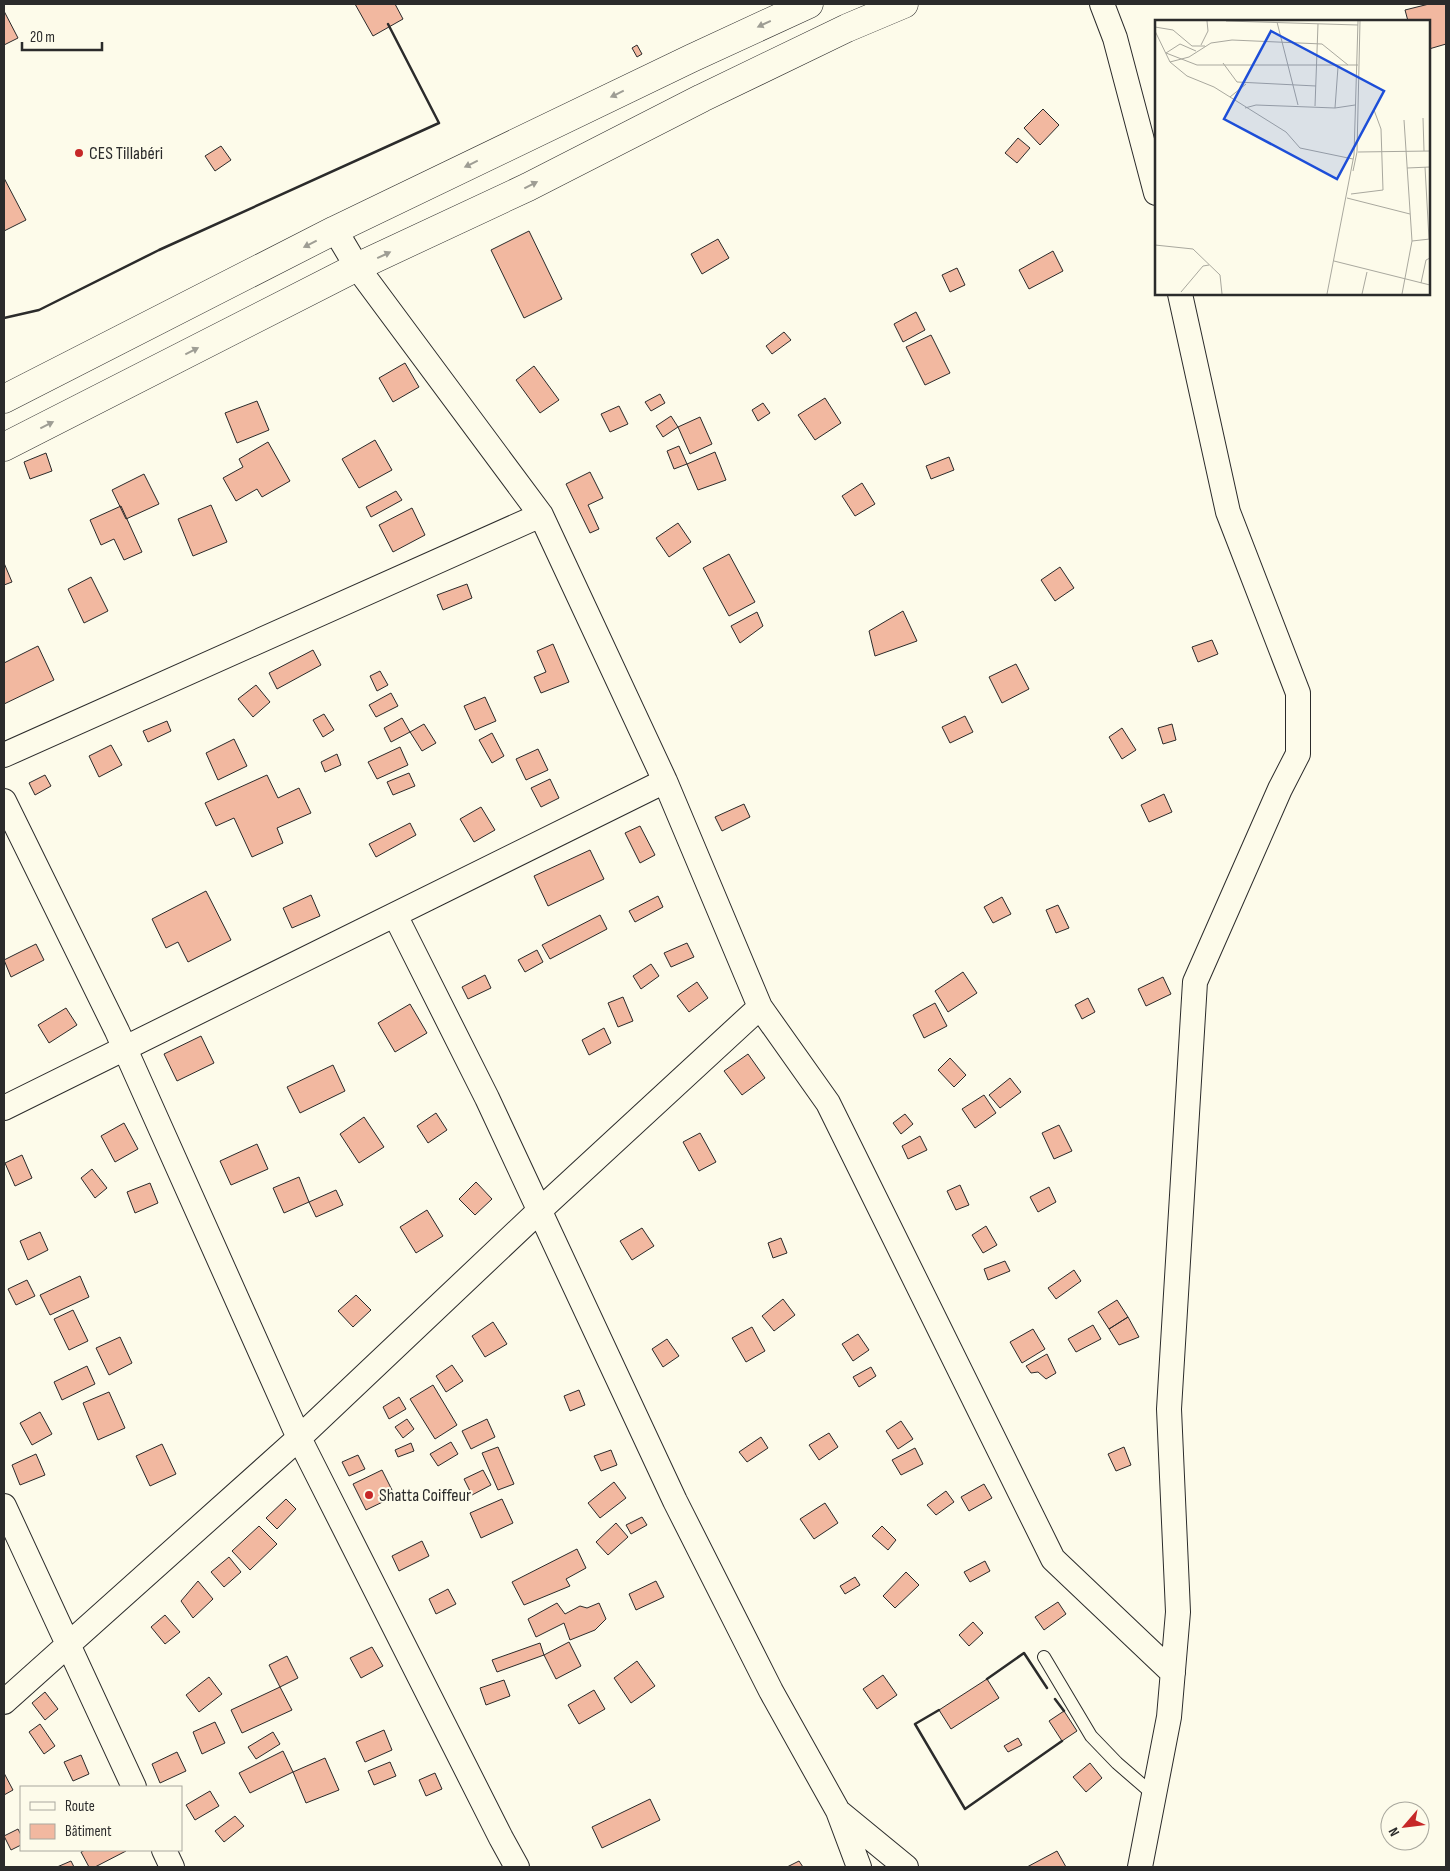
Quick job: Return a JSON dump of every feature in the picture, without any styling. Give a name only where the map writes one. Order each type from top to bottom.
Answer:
[{"type":"main road","points":[[4,399],[335,230],[692,58],[809,4]]},
{"type":"main road","points":[[4,447],[357,267],[528,187],[702,98],[847,28],[904,4]]},
{"type":"street","points":[[1102,4],[1115,38],[1155,189]]},
{"type":"street","points":[[335,230],[357,267],[541,515],[665,782],[760,1006],[828,1103],[1053,1559],[1173,1673]]},
{"type":"street","points":[[1140,1867],[1169,1716],[1178,1612],[1169,1409],[1196,982],[1280,790],[1298,754],[1298,693],[1228,512],[1180,295]]},
{"type":"street","points":[[4,755],[541,515]]},
{"type":"street","points":[[4,1108],[665,782]]},
{"type":"street","points":[[4,801],[125,1048],[299,1438],[496,1830],[517,1867]]},
{"type":"street","points":[[395,915],[488,1098],[680,1510],[771,1691],[838,1811],[859,1867]]},
{"type":"street","points":[[4,1702],[299,1438],[540,1210],[760,1006]]},
{"type":"street","points":[[4,1506],[134,1786]]},
{"type":"street","points":[[838,1811],[906,1867]]},
{"type":"street","points":[[164,1851],[172,1867]]},
{"type":"lane","points":[[1044,1657],[1091,1736],[1117,1763],[1154,1795]]},
{"type":"building","points":[[355,4],[395,4],[403,19],[373,36]]},
{"type":"building","points":[[1429,4],[1446,4],[1446,44],[1430,49],[1430,20],[1408,20],[1405,10]]},
{"type":"building","points":[[4,11],[18,38],[4,45]]},
{"type":"building","points":[[637,45],[642,54],[637,57],[632,48]]},
{"type":"building","points":[[1043,109],[1059,125],[1040,145],[1024,128]]},
{"type":"building","points":[[1018,138],[1030,148],[1017,163],[1005,153]]},
{"type":"building","points":[[221,146],[231,160],[215,171],[205,156]]},
{"type":"building","points":[[4,178],[26,220],[4,231]]},
{"type":"building","points":[[529,231],[562,299],[524,318],[491,250]]},
{"type":"building","points":[[718,239],[729,258],[702,274],[691,254]]},
{"type":"building","points":[[1053,251],[1063,271],[1029,289],[1019,270]]},
{"type":"building","points":[[957,268],[965,285],[950,292],[942,275]]},
{"type":"building","points":[[916,312],[925,330],[903,342],[894,324]]},
{"type":"building","points":[[784,332],[791,340],[772,354],[766,346]]},
{"type":"building","points":[[931,335],[950,373],[925,385],[906,347]]},
{"type":"building","points":[[405,363],[419,387],[393,402],[379,378]]},
{"type":"building","points":[[534,366],[559,400],[540,413],[516,380]]},
{"type":"building","points":[[660,394],[665,403],[651,411],[645,402]]},
{"type":"building","points":[[825,398],[841,423],[815,440],[798,415]]},
{"type":"building","points":[[257,401],[269,430],[237,443],[225,413]]},
{"type":"building","points":[[763,403],[770,413],[758,421],[752,410]]},
{"type":"building","points":[[619,406],[628,424],[610,432],[601,414]]},
{"type":"building","points":[[671,416],[678,427],[663,437],[656,426]]},
{"type":"building","points":[[700,417],[712,444],[690,454],[678,427]]},
{"type":"building","points":[[375,440],[392,470],[359,488],[342,459]]},
{"type":"building","points":[[268,442],[290,481],[262,497],[257,489],[236,501],[223,478],[243,467],[239,459]]},
{"type":"building","points":[[679,446],[687,464],[674,469],[667,451]]},
{"type":"building","points":[[715,452],[726,480],[698,490],[687,464]]},
{"type":"building","points":[[46,453],[52,471],[30,479],[24,462]]},
{"type":"building","points":[[949,457],[954,470],[931,479],[926,466]]},
{"type":"building","points":[[590,472],[603,498],[588,505],[599,529],[590,533],[566,484]]},
{"type":"building","points":[[144,474],[159,504],[126,519],[112,490]]},
{"type":"building","points":[[862,483],[875,504],[855,516],[842,496]]},
{"type":"building","points":[[396,491],[402,500],[371,517],[366,507]]},
{"type":"building","points":[[211,505],[227,542],[193,556],[178,519]]},
{"type":"building","points":[[121,506],[142,552],[124,560],[114,539],[101,545],[90,520]]},
{"type":"building","points":[[412,508],[425,535],[393,552],[379,525]]},
{"type":"building","points":[[678,523],[691,542],[669,557],[656,538]]},
{"type":"building","points":[[729,554],[755,602],[729,616],[703,568]]},
{"type":"building","points":[[4,563],[12,582],[4,585]]},
{"type":"building","points":[[1060,567],[1074,588],[1055,601],[1041,580]]},
{"type":"building","points":[[91,577],[108,611],[84,623],[68,589]]},
{"type":"building","points":[[467,584],[472,598],[443,610],[437,595]]},
{"type":"building","points":[[903,611],[917,641],[875,656],[869,631]]},
{"type":"building","points":[[757,612],[763,626],[740,643],[731,626]]},
{"type":"building","points":[[1212,640],[1218,654],[1198,662],[1192,647]]},
{"type":"building","points":[[553,644],[569,682],[541,693],[534,677],[546,672],[537,651]]},
{"type":"building","points":[[38,646],[54,680],[4,704],[4,663]]},
{"type":"building","points":[[313,650],[321,665],[277,689],[269,673]]},
{"type":"building","points":[[1016,664],[1029,689],[1002,703],[989,677]]},
{"type":"building","points":[[380,671],[388,685],[377,691],[370,676]]},
{"type":"building","points":[[256,685],[270,702],[253,717],[238,699]]},
{"type":"building","points":[[391,693],[398,706],[376,717],[369,705]]},
{"type":"building","points":[[485,697],[496,721],[475,730],[464,706]]},
{"type":"building","points":[[324,714],[334,730],[323,737],[313,720]]},
{"type":"building","points":[[965,716],[973,732],[950,743],[942,727]]},
{"type":"building","points":[[402,718],[410,732],[391,742],[384,728]]},
{"type":"building","points":[[167,721],[171,731],[148,742],[143,731]]},
{"type":"building","points":[[424,724],[436,743],[422,751],[410,732]]},
{"type":"building","points":[[1172,724],[1176,740],[1163,744],[1158,728]]},
{"type":"building","points":[[1122,728],[1136,750],[1122,759],[1109,737]]},
{"type":"building","points":[[492,733],[504,756],[492,763],[479,740]]},
{"type":"building","points":[[234,739],[247,766],[218,780],[206,753]]},
{"type":"building","points":[[111,745],[122,765],[99,777],[89,756]]},
{"type":"building","points":[[400,747],[408,765],[377,779],[368,762]]},
{"type":"building","points":[[538,749],[548,770],[526,780],[516,759]]},
{"type":"building","points":[[337,754],[341,765],[325,772],[321,762]]},
{"type":"building","points":[[409,773],[415,786],[393,795],[387,782]]},
{"type":"building","points":[[45,775],[51,786],[35,795],[29,783]]},
{"type":"building","points":[[267,775],[278,798],[299,788],[311,813],[277,828],[283,843],[252,857],[234,818],[216,826],[205,803]]},
{"type":"building","points":[[550,779],[559,798],[541,807],[531,788]]},
{"type":"building","points":[[1164,794],[1172,812],[1149,822],[1141,805]]},
{"type":"building","points":[[744,804],[750,817],[722,831],[715,817]]},
{"type":"building","points":[[481,807],[495,830],[474,842],[460,819]]},
{"type":"building","points":[[410,823],[416,835],[376,857],[369,844]]},
{"type":"building","points":[[640,826],[655,855],[640,863],[625,833]]},
{"type":"building","points":[[590,850],[604,879],[548,906],[534,876]]},
{"type":"building","points":[[206,891],[231,940],[188,962],[178,942],[166,948],[152,919]]},
{"type":"building","points":[[311,895],[320,916],[292,928],[283,908]]},
{"type":"building","points":[[658,896],[663,907],[635,922],[629,911]]},
{"type":"building","points":[[1002,897],[1011,914],[993,923],[984,907]]},
{"type":"building","points":[[1058,905],[1069,928],[1056,933],[1046,910]]},
{"type":"building","points":[[600,915],[607,929],[550,959],[542,945]]},
{"type":"building","points":[[687,943],[694,957],[671,967],[664,953]]},
{"type":"building","points":[[36,944],[44,960],[11,977],[4,960]]},
{"type":"building","points":[[537,950],[543,962],[525,972],[518,960]]},
{"type":"building","points":[[651,964],[659,976],[641,989],[633,976]]},
{"type":"building","points":[[963,972],[977,993],[948,1012],[935,991]]},
{"type":"building","points":[[485,975],[491,988],[468,999],[462,987]]},
{"type":"building","points":[[1163,977],[1171,994],[1146,1006],[1138,989]]},
{"type":"building","points":[[697,982],[708,998],[689,1012],[677,996]]},
{"type":"building","points":[[623,997],[633,1021],[618,1027],[608,1003]]},
{"type":"building","points":[[1088,998],[1095,1012],[1082,1019],[1075,1005]]},
{"type":"building","points":[[935,1003],[947,1026],[924,1038],[913,1015]]},
{"type":"building","points":[[410,1004],[427,1033],[395,1052],[378,1023]]},
{"type":"building","points":[[66,1008],[77,1025],[49,1043],[38,1025]]},
{"type":"building","points":[[604,1028],[611,1043],[589,1055],[582,1040]]},
{"type":"building","points":[[201,1036],[214,1063],[177,1081],[164,1054]]},
{"type":"building","points":[[748,1054],[765,1078],[742,1095],[724,1071]]},
{"type":"building","points":[[950,1058],[966,1075],[954,1087],[938,1070]]},
{"type":"building","points":[[333,1065],[345,1091],[300,1113],[287,1087]]},
{"type":"building","points":[[1010,1078],[1021,1092],[1000,1108],[989,1095]]},
{"type":"building","points":[[984,1095],[996,1113],[975,1128],[962,1109]]},
{"type":"building","points":[[436,1113],[447,1130],[428,1143],[417,1126]]},
{"type":"building","points":[[905,1114],[913,1124],[901,1134],[893,1123]]},
{"type":"building","points":[[364,1117],[384,1147],[359,1163],[340,1134]]},
{"type":"building","points":[[124,1123],[138,1149],[115,1162],[101,1136]]},
{"type":"building","points":[[1059,1125],[1072,1151],[1054,1159],[1042,1133]]},
{"type":"building","points":[[700,1133],[716,1162],[699,1171],[683,1142]]},
{"type":"building","points":[[920,1136],[927,1150],[908,1159],[902,1146]]},
{"type":"building","points":[[257,1144],[268,1169],[231,1185],[220,1161]]},
{"type":"building","points":[[22,1155],[32,1178],[15,1186],[5,1163]]},
{"type":"building","points":[[92,1169],[107,1188],[95,1198],[81,1178]]},
{"type":"building","points":[[299,1177],[309,1202],[284,1213],[273,1188]]},
{"type":"building","points":[[476,1182],[492,1199],[475,1215],[459,1199]]},
{"type":"building","points":[[150,1183],[158,1203],[135,1213],[127,1192]]},
{"type":"building","points":[[960,1185],[969,1205],[956,1210],[947,1191]]},
{"type":"building","points":[[1049,1187],[1056,1202],[1038,1212],[1030,1197]]},
{"type":"building","points":[[336,1190],[343,1205],[316,1217],[309,1202]]},
{"type":"building","points":[[427,1210],[443,1236],[416,1253],[400,1227]]},
{"type":"building","points":[[986,1226],[997,1245],[983,1253],[972,1235]]},
{"type":"building","points":[[642,1228],[654,1246],[632,1260],[620,1241]]},
{"type":"building","points":[[40,1232],[48,1250],[28,1260],[20,1241]]},
{"type":"building","points":[[781,1238],[787,1253],[773,1258],[768,1243]]},
{"type":"building","points":[[1005,1261],[1010,1271],[988,1280],[984,1269]]},
{"type":"building","points":[[1074,1270],[1081,1281],[1056,1299],[1048,1288]]},
{"type":"building","points":[[80,1276],[89,1297],[50,1315],[40,1295]]},
{"type":"building","points":[[27,1280],[35,1296],[16,1305],[8,1289]]},
{"type":"building","points":[[356,1295],[371,1310],[353,1327],[338,1311]]},
{"type":"building","points":[[783,1299],[795,1315],[774,1331],[762,1316]]},
{"type":"building","points":[[1117,1300],[1128,1317],[1109,1329],[1098,1312]]},
{"type":"building","points":[[73,1310],[88,1341],[69,1350],[54,1319]]},
{"type":"building","points":[[1128,1317],[1139,1337],[1119,1345],[1109,1329]]},
{"type":"building","points":[[493,1322],[507,1344],[485,1357],[472,1336]]},
{"type":"building","points":[[1093,1325],[1101,1339],[1076,1352],[1068,1339]]},
{"type":"building","points":[[752,1327],[765,1351],[746,1362],[732,1338]]},
{"type":"building","points":[[1033,1329],[1045,1349],[1022,1363],[1010,1342]]},
{"type":"building","points":[[858,1334],[869,1350],[853,1361],[842,1344]]},
{"type":"building","points":[[120,1337],[132,1363],[109,1375],[96,1348]]},
{"type":"building","points":[[667,1339],[679,1356],[663,1367],[652,1349]]},
{"type":"building","points":[[1047,1354],[1056,1373],[1046,1379],[1038,1372],[1031,1373],[1026,1366]]},
{"type":"building","points":[[452,1365],[463,1381],[446,1392],[436,1376]]},
{"type":"building","points":[[87,1366],[95,1384],[62,1400],[54,1382]]},
{"type":"building","points":[[871,1367],[876,1376],[859,1387],[853,1377]]},
{"type":"building","points":[[433,1385],[457,1425],[435,1439],[410,1399]]},
{"type":"building","points":[[579,1390],[585,1405],[570,1411],[564,1396]]},
{"type":"building","points":[[109,1392],[125,1428],[98,1440],[83,1403]]},
{"type":"building","points":[[399,1397],[406,1409],[389,1419],[383,1407]]},
{"type":"building","points":[[40,1412],[52,1434],[32,1445],[20,1423]]},
{"type":"building","points":[[407,1419],[414,1429],[403,1438],[395,1427]]},
{"type":"building","points":[[487,1419],[495,1437],[471,1449],[462,1431]]},
{"type":"building","points":[[901,1421],[913,1439],[898,1449],[886,1431]]},
{"type":"building","points":[[829,1433],[838,1447],[819,1460],[809,1445]]},
{"type":"building","points":[[761,1437],[768,1448],[747,1462],[739,1452]]},
{"type":"building","points":[[451,1442],[458,1454],[438,1466],[430,1454]]},
{"type":"building","points":[[411,1443],[414,1451],[398,1457],[395,1450]]},
{"type":"building","points":[[162,1444],[176,1474],[150,1486],[136,1456]]},
{"type":"building","points":[[498,1447],[514,1484],[498,1490],[482,1453]]},
{"type":"building","points":[[1124,1447],[1131,1465],[1116,1471],[1108,1454]]},
{"type":"building","points":[[915,1448],[923,1464],[901,1475],[892,1460]]},
{"type":"building","points":[[611,1450],[617,1465],[601,1471],[594,1456]]},
{"type":"building","points":[[36,1454],[45,1475],[20,1485],[12,1465]]},
{"type":"building","points":[[358,1455],[365,1469],[349,1476],[342,1462]]},
{"type":"building","points":[[382,1470],[395,1496],[366,1510],[353,1484]]},
{"type":"building","points":[[483,1470],[491,1485],[472,1495],[464,1479]]},
{"type":"building","points":[[614,1482],[626,1498],[600,1518],[588,1503]]},
{"type":"building","points":[[984,1484],[992,1498],[969,1511],[961,1497]]},
{"type":"building","points":[[946,1491],[954,1502],[936,1515],[927,1505]]},
{"type":"building","points":[[286,1499],[296,1509],[277,1529],[266,1518]]},
{"type":"building","points":[[502,1499],[513,1523],[481,1538],[470,1513]]},
{"type":"building","points":[[825,1503],[838,1523],[814,1539],[800,1519]]},
{"type":"building","points":[[642,1517],[647,1525],[631,1534],[626,1525]]},
{"type":"building","points":[[616,1523],[628,1537],[608,1555],[596,1542]]},
{"type":"building","points":[[259,1526],[277,1544],[250,1570],[232,1551]]},
{"type":"building","points":[[882,1526],[896,1540],[888,1550],[872,1536]]},
{"type":"building","points":[[422,1541],[429,1556],[399,1571],[392,1556]]},
{"type":"building","points":[[577,1549],[586,1568],[566,1579],[570,1586],[524,1605],[512,1582]]},
{"type":"building","points":[[229,1557],[241,1572],[224,1587],[211,1572]]},
{"type":"building","points":[[985,1561],[990,1571],[970,1582],[964,1572]]},
{"type":"building","points":[[906,1572],[919,1585],[895,1608],[883,1596]]},
{"type":"building","points":[[855,1577],[860,1585],[845,1594],[840,1586]]},
{"type":"building","points":[[198,1581],[213,1599],[193,1618],[181,1601]]},
{"type":"building","points":[[656,1581],[664,1597],[636,1610],[629,1594]]},
{"type":"building","points":[[448,1589],[456,1604],[436,1614],[429,1599]]},
{"type":"building","points":[[1058,1602],[1066,1614],[1044,1630],[1035,1617]]},
{"type":"building","points":[[557,1603],[565,1614],[580,1606],[587,1608],[599,1603],[606,1619],[595,1630],[570,1640],[564,1623],[536,1637],[528,1619]]},
{"type":"building","points":[[165,1615],[180,1632],[165,1644],[151,1627]]},
{"type":"building","points":[[973,1622],[983,1633],[969,1646],[959,1635]]},
{"type":"building","points":[[569,1642],[581,1666],[556,1679],[544,1655]]},
{"type":"building","points":[[540,1643],[544,1655],[497,1672],[492,1660]]},
{"type":"building","points":[[372,1647],[383,1666],[361,1678],[350,1658]]},
{"type":"building","points":[[287,1656],[298,1678],[280,1687],[269,1665]]},
{"type":"building","points":[[637,1661],[655,1686],[631,1703],[614,1678]]},
{"type":"building","points":[[883,1675],[897,1695],[877,1709],[863,1689]]},
{"type":"building","points":[[209,1677],[222,1694],[199,1712],[186,1695]]},
{"type":"building","points":[[987,1679],[999,1698],[951,1729],[939,1710]]},
{"type":"building","points":[[504,1680],[510,1696],[486,1705],[480,1688]]},
{"type":"building","points":[[280,1687],[292,1710],[242,1733],[231,1710]]},
{"type":"building","points":[[594,1690],[605,1709],[579,1724],[568,1705]]},
{"type":"building","points":[[45,1692],[58,1709],[45,1720],[32,1703]]},
{"type":"building","points":[[1064,1711],[1077,1731],[1062,1741],[1049,1721]]},
{"type":"building","points":[[215,1722],[225,1743],[202,1754],[193,1732]]},
{"type":"building","points":[[40,1724],[55,1746],[44,1754],[29,1732]]},
{"type":"building","points":[[384,1730],[392,1750],[365,1762],[356,1742]]},
{"type":"building","points":[[273,1732],[280,1744],[256,1759],[248,1747]]},
{"type":"building","points":[[1018,1738],[1022,1745],[1008,1752],[1004,1746]]},
{"type":"building","points":[[283,1751],[293,1772],[250,1793],[239,1773]]},
{"type":"building","points":[[177,1752],[186,1771],[160,1783],[152,1764]]},
{"type":"building","points":[[81,1755],[89,1774],[73,1781],[64,1762]]},
{"type":"building","points":[[325,1758],[339,1790],[306,1803],[293,1772]]},
{"type":"building","points":[[390,1762],[396,1776],[374,1785],[368,1771]]},
{"type":"building","points":[[1090,1763],[1102,1778],[1086,1792],[1073,1777]]},
{"type":"building","points":[[4,1773],[13,1790],[4,1795]]},
{"type":"building","points":[[435,1773],[442,1789],[426,1796],[419,1780]]},
{"type":"building","points":[[210,1791],[219,1806],[195,1820],[186,1805]]},
{"type":"building","points":[[650,1799],[660,1820],[602,1848],[592,1827]]},
{"type":"building","points":[[235,1816],[244,1826],[224,1842],[215,1831]]},
{"type":"building","points":[[18,1829],[20,1833],[20,1846],[11,1850],[4,1836]]},
{"type":"building","points":[[126,1851],[95,1867],[89,1867],[81,1852]]},
{"type":"building","points":[[1057,1851],[1066,1867],[1027,1867]]},
{"type":"building","points":[[71,1861],[74,1867],[57,1867]]},
{"type":"building","points":[[799,1861],[803,1867],[787,1867]]},
{"type":"wall","points":[[4,318],[39,310],[159,250],[439,123],[388,24]]},
{"type":"wall","points":[[987,1679],[1024,1653],[1047,1688]]},
{"type":"wall","points":[[1055,1699],[1064,1711]]},
{"type":"wall","points":[[939,1710],[915,1724],[965,1809],[1062,1741]]},
{"type":"place","name":"CES Tillabéri","points":[[79,153]]},
{"type":"place","name":"Shatta Coiffeur","points":[[369,1495]]}]
